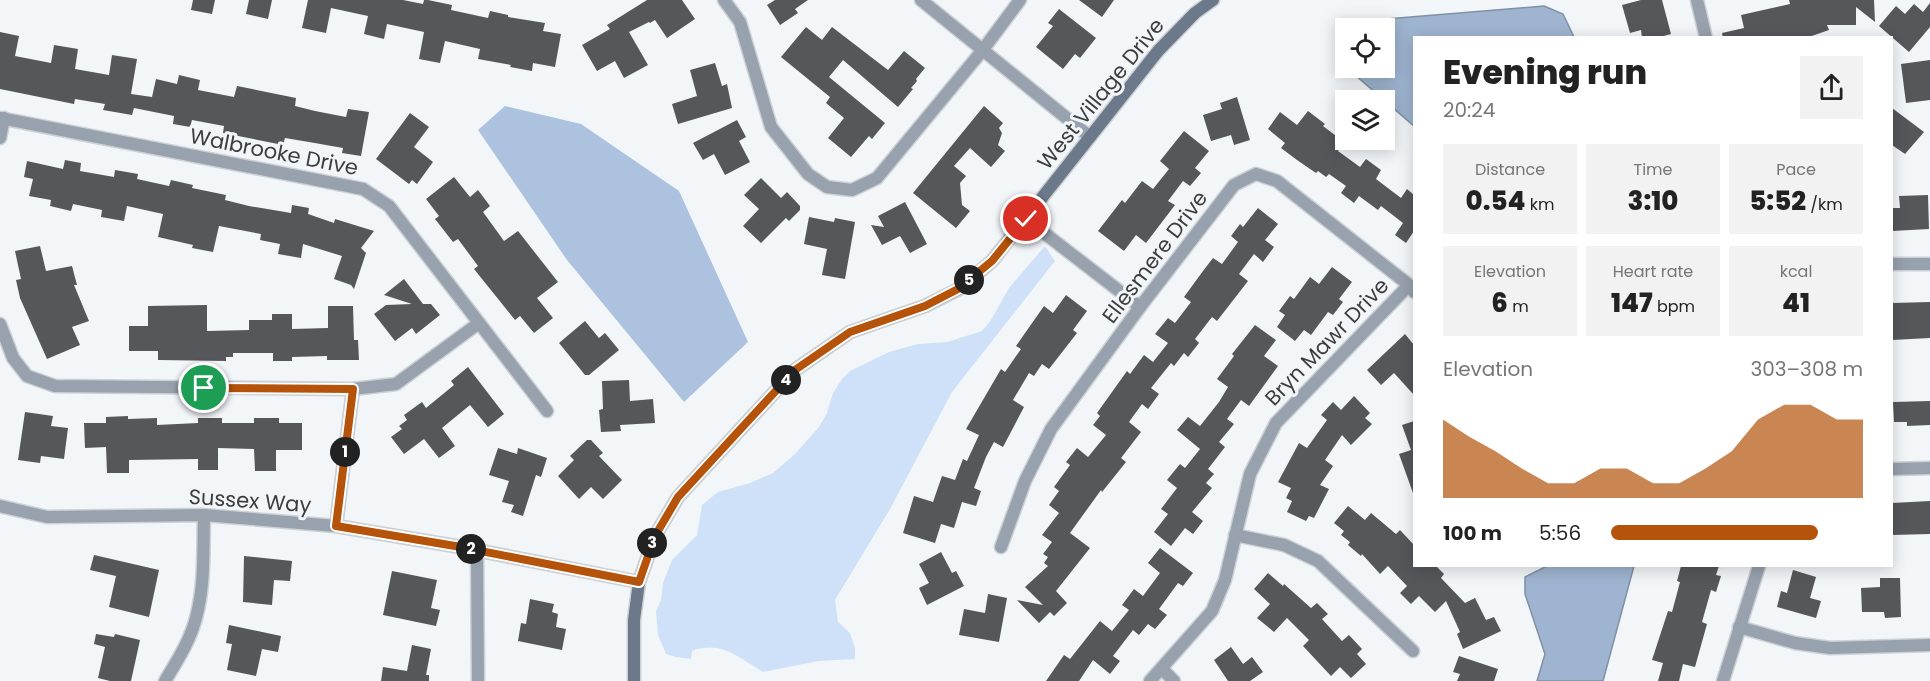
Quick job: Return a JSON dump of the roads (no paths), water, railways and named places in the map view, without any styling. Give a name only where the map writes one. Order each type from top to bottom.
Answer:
[{"type":"street","points":[[724,0],[740,22],[771,127],[808,174],[827,188],[852,190],[877,178],[982,51],[1020,0]]},
{"type":"street","points":[[921,0],[1090,137]]},
{"type":"street","name":"West Village Drive","points":[[634,681],[634,620],[639,582],[655,536],[678,497],[795,370],[850,332],[925,306],[958,289],[992,261],[1158,51],[1195,13],[1213,0]]},
{"type":"street","points":[[1697,0],[1706,36]]},
{"type":"street","points":[[0,138],[2,118]]},
{"type":"street","name":"Walbrooke Drive","points":[[2,118],[363,189],[388,206],[547,411]]},
{"type":"street","name":"Ellesmere Drive","points":[[1001,547],[1025,481],[1051,429],[1140,307],[1234,185],[1256,174],[1277,181],[1412,288]]},
{"type":"street","points":[[1026,219],[1140,307]]},
{"type":"street","points":[[1893,264],[1930,264]]},
{"type":"street","name":"Bryn Mawr Drive","points":[[1150,681],[1212,611],[1225,580],[1250,474],[1276,423],[1412,288]]},
{"type":"street","points":[[0,324],[13,358],[27,376],[55,386],[353,389],[396,384],[479,323]]},
{"type":"street","points":[[336,526],[353,389]]},
{"type":"street","points":[[1893,469],[1930,468]]},
{"type":"street","name":"Sussex Way","points":[[0,506],[46,517],[204,516],[336,526],[477,550],[639,582]]},
{"type":"street","points":[[165,681],[182,652],[196,619],[202,584],[204,516]]},
{"type":"street","points":[[1235,535],[1284,545],[1318,561],[1413,651]]},
{"type":"street","points":[[477,550],[478,681]]},
{"type":"street","points":[[1724,681],[1759,567]]},
{"type":"street","points":[[1739,627],[1795,643],[1830,648],[1930,645]]},
{"type":"street","points":[[1162,669],[1174,681]]}]
